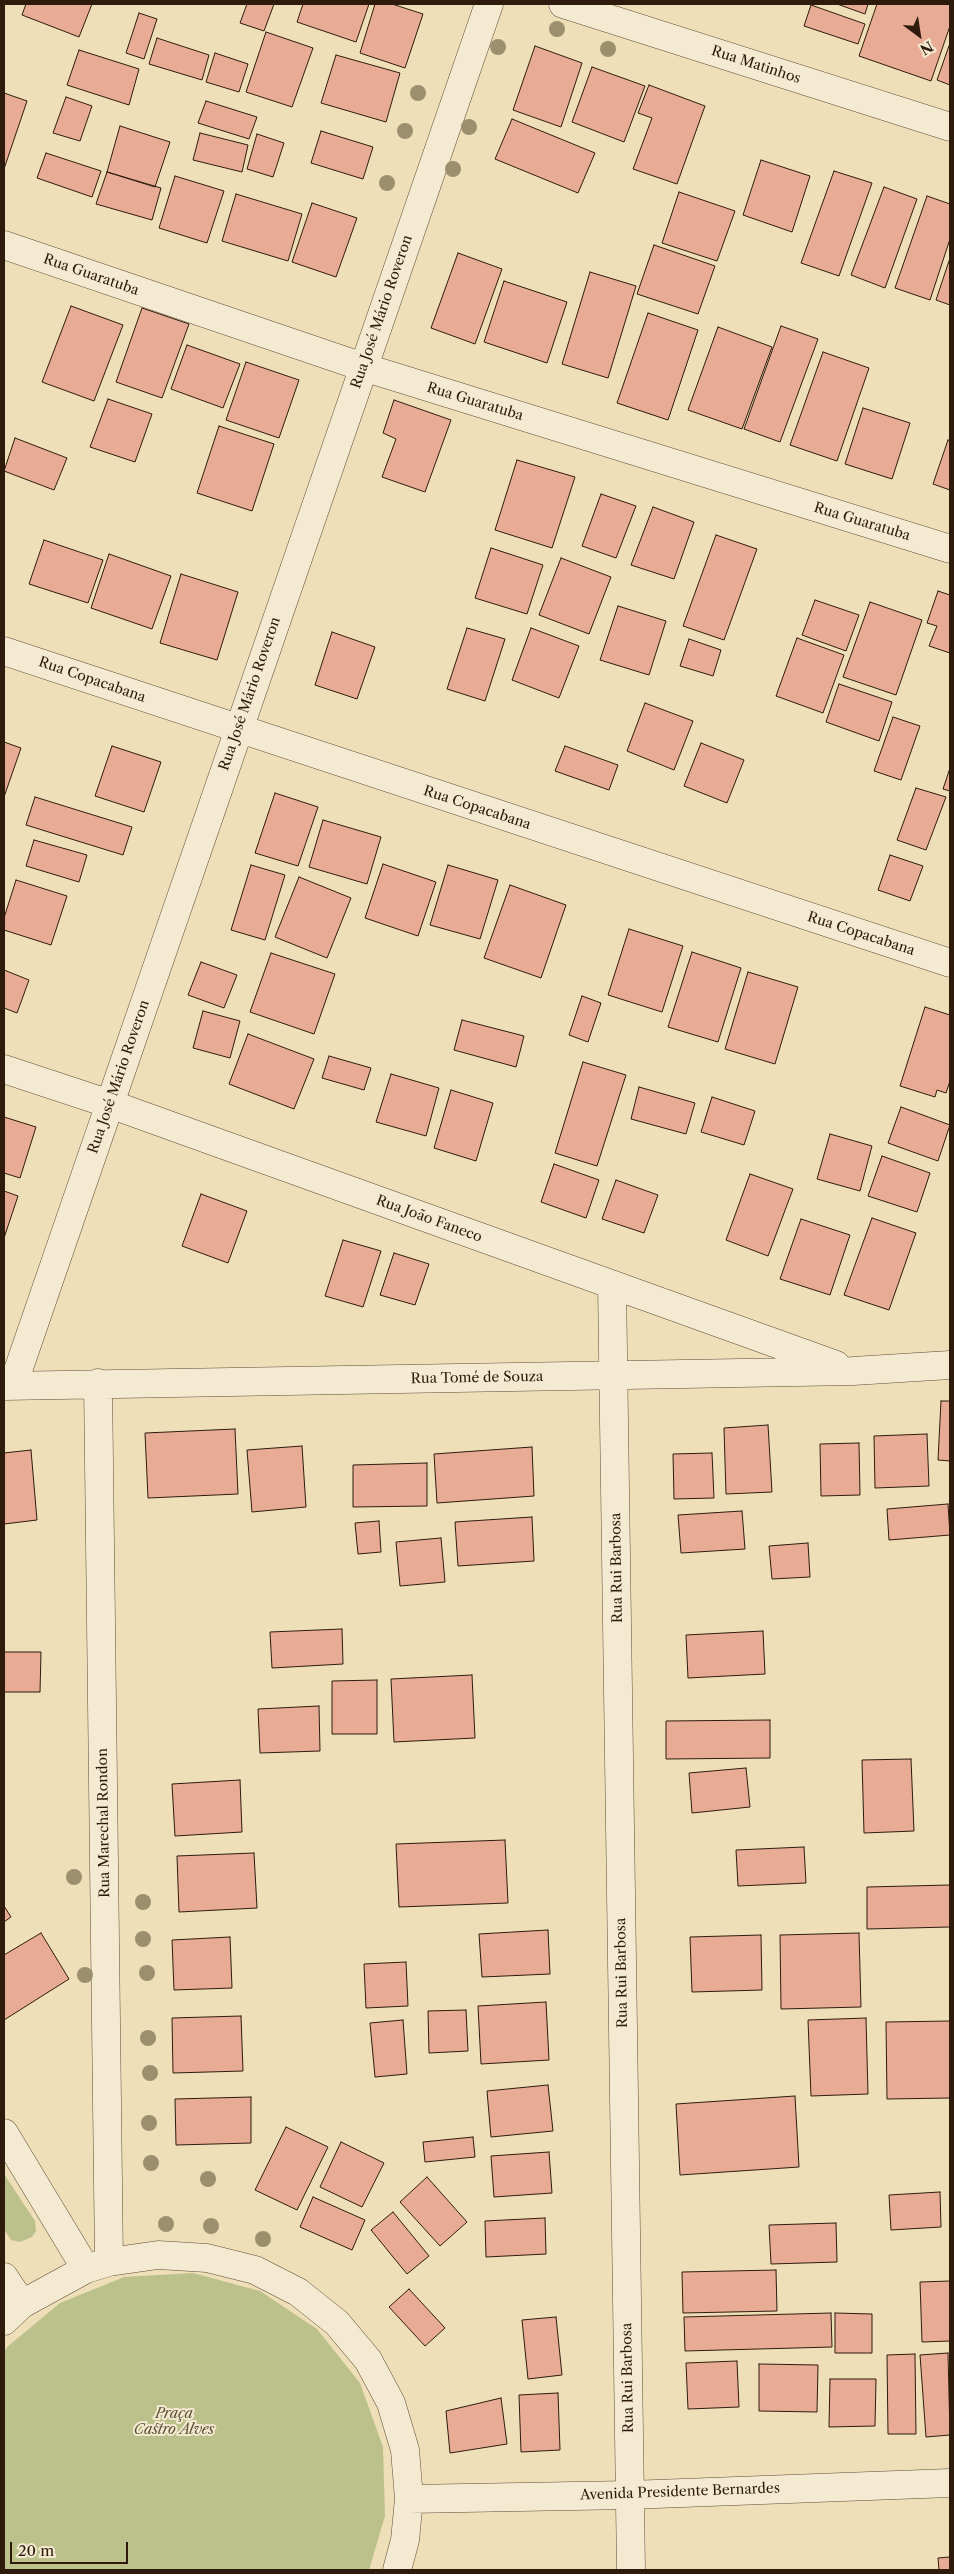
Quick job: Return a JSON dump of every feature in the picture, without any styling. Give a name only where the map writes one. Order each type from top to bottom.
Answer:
[{"type":"street","name":"Rua José Mário Roveron","points":[[8,1386],[110,1104],[489,4]]},
{"type":"street","name":"Rua Matinhos","points":[[563,4],[950,126]]},
{"type":"street","name":"Rua Guaratuba","points":[[4,245],[363,368],[950,549]]},
{"type":"street","name":"Rua Copacabana","points":[[4,651],[950,964]]},
{"type":"street","name":"Rua João Faneco","points":[[4,1069],[110,1104],[853,1371]]},
{"type":"street","name":"Rua Rui Barbosa","points":[[612,1285],[615,1375],[631,2570]]},
{"type":"street","name":"Rua Tomé de Souza","points":[[8,1386],[853,1371],[950,1365]]},
{"type":"street","name":"Rua Marechal Rondon","points":[[98,1384],[98,2266]]},
{"type":"street","points":[[4,2133],[98,2266]]},
{"type":"street","points":[[4,2277],[13,2313],[98,2266],[158,2255],[207,2258],[255,2270],[298,2292],[337,2323],[368,2360],[387,2394],[405,2450],[409,2499],[405,2540],[396,2570]]},
{"type":"street","name":"Avenida Presidente Bernardes","points":[[409,2499],[629,2495],[950,2483]]},
{"type":"green space","points":[[4,2174],[35,2221],[36,2231],[32,2237],[20,2242],[11,2240],[4,2229]]},
{"type":"green space","name":"Praça Castro Alves","points":[[193,2273],[260,2291],[317,2329],[360,2383],[383,2447],[385,2516],[369,2570],[4,2570],[4,2352],[7,2347],[60,2303],[124,2277]]},
{"type":"building","points":[[26,4],[92,4],[79,37],[22,15]]},
{"type":"building","points":[[247,4],[274,4],[264,31],[240,23]]},
{"type":"building","points":[[303,4],[369,4],[356,42],[297,22]]},
{"type":"building","points":[[375,4],[392,4],[423,14],[405,68],[360,53]]},
{"type":"building","points":[[837,4],[868,4],[865,14]]},
{"type":"building","points":[[877,4],[950,4],[950,26],[931,81],[859,56]]},
{"type":"building","points":[[811,5],[865,24],[858,44],[804,26]]},
{"type":"building","points":[[139,13],[157,19],[144,59],[126,53]]},
{"type":"building","points":[[266,32],[313,48],[292,107],[246,92]]},
{"type":"building","points":[[157,38],[209,55],[202,80],[149,64]]},
{"type":"building","points":[[950,43],[950,85],[937,80]]},
{"type":"building","points":[[535,46],[582,63],[561,127],[513,110]]},
{"type":"building","points":[[79,50],[139,69],[129,105],[67,85]]},
{"type":"building","points":[[215,53],[248,64],[239,92],[206,82]]},
{"type":"building","points":[[336,55],[400,73],[386,122],[321,103]]},
{"type":"building","points":[[592,67],[645,86],[624,142],[572,122]]},
{"type":"building","points":[[649,85],[705,106],[677,184],[633,169],[652,118],[638,113]]},
{"type":"building","points":[[4,93],[27,101],[4,169]]},
{"type":"building","points":[[66,97],[92,106],[80,141],[53,133]]},
{"type":"building","points":[[206,101],[257,117],[249,139],[198,123]]},
{"type":"building","points":[[512,119],[595,153],[578,193],[495,159]]},
{"type":"building","points":[[120,126],[170,142],[155,187],[107,172]]},
{"type":"building","points":[[321,131],[373,147],[363,179],[311,163]]},
{"type":"building","points":[[200,133],[248,145],[242,172],[193,160]]},
{"type":"building","points":[[257,134],[284,143],[273,177],[247,169]]},
{"type":"building","points":[[46,153],[101,171],[92,197],[37,178]]},
{"type":"building","points":[[761,160],[810,176],[792,232],[743,215]]},
{"type":"building","points":[[834,171],[872,183],[839,276],[801,263]]},
{"type":"building","points":[[107,172],[161,188],[152,220],[96,204]]},
{"type":"building","points":[[175,176],[224,191],[207,243],[159,228]]},
{"type":"building","points":[[884,187],[917,199],[885,288],[851,275]]},
{"type":"building","points":[[679,192],[735,211],[717,261],[662,243]]},
{"type":"building","points":[[236,194],[302,214],[288,261],[222,241]]},
{"type":"building","points":[[927,196],[950,204],[950,239],[930,300],[895,288]]},
{"type":"building","points":[[312,203],[357,218],[336,277],[292,262]]},
{"type":"building","points":[[654,245],[715,266],[698,314],[637,294]]},
{"type":"building","points":[[458,253],[502,269],[475,344],[431,328]]},
{"type":"building","points":[[950,258],[950,305],[936,300]]},
{"type":"building","points":[[590,272],[636,286],[608,378],[562,364]]},
{"type":"building","points":[[504,281],[567,302],[547,363],[484,342]]},
{"type":"building","points":[[71,306],[123,325],[94,401],[42,382]]},
{"type":"building","points":[[142,308],[189,324],[162,398],[116,382]]},
{"type":"building","points":[[648,313],[698,330],[668,420],[617,403]]},
{"type":"building","points":[[781,326],[818,339],[780,442],[744,429]]},
{"type":"building","points":[[718,327],[772,347],[742,429],[688,410]]},
{"type":"building","points":[[187,345],[240,364],[223,408],[171,389]]},
{"type":"building","points":[[823,352],[869,368],[837,461],[790,445]]},
{"type":"building","points":[[246,362],[299,380],[279,438],[226,420]]},
{"type":"building","points":[[108,399],[152,414],[135,462],[90,447]]},
{"type":"building","points":[[394,400],[451,420],[425,492],[382,477],[396,439],[383,433]]},
{"type":"building","points":[[863,408],[910,423],[892,479],[845,464]]},
{"type":"building","points":[[219,426],[274,444],[252,511],[197,493]]},
{"type":"building","points":[[15,438],[67,458],[54,490],[4,471]]},
{"type":"building","points":[[948,440],[950,441],[950,490],[933,484]]},
{"type":"building","points":[[517,460],[575,477],[552,548],[495,530]]},
{"type":"building","points":[[601,494],[636,506],[616,558],[582,546]]},
{"type":"building","points":[[653,507],[694,522],[674,579],[631,565]]},
{"type":"building","points":[[716,535],[757,549],[724,640],[683,626]]},
{"type":"building","points":[[44,540],[103,560],[88,603],[29,584]]},
{"type":"building","points":[[491,548],[543,565],[527,614],[475,598]]},
{"type":"building","points":[[109,554],[171,576],[152,629],[91,608]]},
{"type":"building","points":[[561,558],[611,577],[589,634],[539,615]]},
{"type":"building","points":[[181,574],[238,592],[217,660],[160,643]]},
{"type":"building","points":[[938,591],[950,595],[950,653],[929,646],[937,626],[927,623]]},
{"type":"building","points":[[815,600],[859,615],[846,651],[802,635]]},
{"type":"building","points":[[870,602],[922,620],[896,695],[843,677]]},
{"type":"building","points":[[618,606],[666,621],[649,675],[600,660]]},
{"type":"building","points":[[467,628],[505,639],[485,701],[447,689]]},
{"type":"building","points":[[531,628],[579,646],[559,698],[512,680]]},
{"type":"building","points":[[332,632],[375,647],[357,699],[315,685]]},
{"type":"building","points":[[797,638],[844,655],[823,713],[776,696]]},
{"type":"building","points":[[689,639],[721,650],[713,676],[680,666]]},
{"type":"building","points":[[839,684],[892,702],[879,741],[826,722]]},
{"type":"building","points":[[645,703],[693,721],[674,770],[627,751]]},
{"type":"building","points":[[893,717],[920,726],[901,780],[874,771]]},
{"type":"building","points":[[4,742],[21,748],[4,797]]},
{"type":"building","points":[[701,743],[744,760],[727,803],[684,786]]},
{"type":"building","points":[[112,746],[161,762],[144,812],[95,796]]},
{"type":"building","points":[[565,746],[618,765],[609,790],[555,771]]},
{"type":"building","points":[[950,768],[950,791],[943,789]]},
{"type":"building","points":[[916,788],[946,797],[926,850],[897,840]]},
{"type":"building","points":[[275,793],[318,807],[298,866],[255,853]]},
{"type":"building","points":[[35,797],[132,827],[123,855],[26,825]]},
{"type":"building","points":[[323,820],[381,837],[367,884],[309,867]]},
{"type":"building","points":[[34,840],[87,855],[79,882],[26,866]]},
{"type":"building","points":[[890,855],[923,866],[910,901],[878,890]]},
{"type":"building","points":[[383,864],[436,882],[418,936],[365,918]]},
{"type":"building","points":[[251,865],[285,875],[265,940],[231,930]]},
{"type":"building","points":[[448,865],[498,880],[480,939],[430,925]]},
{"type":"building","points":[[299,877],[351,898],[327,958],[275,937]]},
{"type":"building","points":[[16,880],[67,896],[51,945],[4,930],[4,918]]},
{"type":"building","points":[[510,885],[566,905],[541,978],[484,958]]},
{"type":"building","points":[[629,929],[683,946],[662,1012],[608,995]]},
{"type":"building","points":[[692,952],[741,968],[718,1042],[668,1027]]},
{"type":"building","points":[[271,953],[335,974],[314,1034],[250,1012]]},
{"type":"building","points":[[201,962],[237,975],[224,1008],[188,995]]},
{"type":"building","points":[[4,970],[29,980],[17,1013],[4,1008]]},
{"type":"building","points":[[748,972],[798,987],[775,1064],[725,1049]]},
{"type":"building","points":[[582,996],[601,1003],[588,1042],[569,1035]]},
{"type":"building","points":[[925,1007],[950,1015],[950,1081],[946,1093],[937,1090],[935,1097],[900,1086]]},
{"type":"building","points":[[203,1011],[240,1021],[230,1058],[193,1048]]},
{"type":"building","points":[[462,1020],[524,1036],[516,1067],[454,1050]]},
{"type":"building","points":[[248,1034],[314,1059],[294,1109],[229,1084]]},
{"type":"building","points":[[329,1056],[371,1068],[364,1090],[322,1078]]},
{"type":"building","points":[[583,1062],[626,1075],[597,1166],[555,1153]]},
{"type":"building","points":[[391,1074],[439,1088],[426,1136],[376,1122]]},
{"type":"building","points":[[639,1087],[695,1103],[686,1134],[631,1119]]},
{"type":"building","points":[[451,1090],[493,1103],[476,1161],[434,1148]]},
{"type":"building","points":[[712,1097],[755,1111],[744,1145],[701,1132]]},
{"type":"building","points":[[901,1107],[950,1125],[938,1161],[888,1143]]},
{"type":"building","points":[[4,1117],[36,1127],[20,1178],[4,1173]]},
{"type":"building","points":[[830,1134],[872,1146],[860,1191],[817,1179]]},
{"type":"building","points":[[882,1156],[930,1173],[917,1212],[868,1196]]},
{"type":"building","points":[[554,1164],[599,1180],[586,1218],[541,1202]]},
{"type":"building","points":[[750,1174],[793,1189],[768,1256],[726,1240]]},
{"type":"building","points":[[616,1180],[658,1195],[644,1233],[602,1219]]},
{"type":"building","points":[[4,1191],[18,1196],[4,1238]]},
{"type":"building","points":[[201,1194],[247,1211],[228,1263],[182,1246]]},
{"type":"building","points":[[872,1218],[916,1233],[889,1310],[844,1295]]},
{"type":"building","points":[[801,1219],[850,1235],[830,1295],[780,1279]]},
{"type":"building","points":[[343,1240],[381,1251],[363,1307],[325,1296]]},
{"type":"building","points":[[394,1253],[429,1264],[415,1305],[380,1295]]},
{"type":"building","points":[[941,1401],[950,1401],[950,1461],[938,1460]]},
{"type":"building","points":[[768,1425],[772,1492],[726,1494],[724,1428]]},
{"type":"building","points":[[235,1429],[238,1494],[148,1498],[145,1433]]},
{"type":"building","points":[[927,1434],[929,1486],[875,1488],[874,1436]]},
{"type":"building","points":[[859,1443],[860,1495],[821,1496],[820,1444]]},
{"type":"building","points":[[302,1446],[306,1507],[252,1512],[247,1450]]},
{"type":"building","points":[[532,1447],[534,1496],[437,1503],[434,1454]]},
{"type":"building","points":[[31,1450],[37,1520],[4,1524],[4,1453]]},
{"type":"building","points":[[712,1453],[714,1498],[674,1499],[673,1454]]},
{"type":"building","points":[[427,1463],[427,1506],[353,1507],[353,1465]]},
{"type":"building","points":[[948,1504],[950,1535],[889,1540],[887,1509]]},
{"type":"building","points":[[742,1511],[745,1549],[681,1553],[678,1515]]},
{"type":"building","points":[[532,1517],[534,1561],[458,1566],[455,1522]]},
{"type":"building","points":[[379,1521],[381,1552],[358,1554],[355,1523]]},
{"type":"building","points":[[441,1538],[445,1582],[400,1586],[396,1542]]},
{"type":"building","points":[[808,1543],[810,1577],[772,1579],[769,1546]]},
{"type":"building","points":[[342,1629],[343,1664],[272,1668],[270,1632]]},
{"type":"building","points":[[763,1631],[765,1674],[688,1678],[686,1635]]},
{"type":"building","points":[[4,1652],[41,1652],[40,1692],[4,1692]]},
{"type":"building","points":[[472,1675],[475,1738],[394,1742],[391,1679]]},
{"type":"building","points":[[377,1680],[377,1734],[332,1734],[332,1681]]},
{"type":"building","points":[[319,1706],[320,1751],[260,1753],[258,1709]]},
{"type":"building","points":[[770,1720],[770,1758],[666,1759],[666,1721]]},
{"type":"building","points":[[911,1759],[914,1831],[864,1833],[862,1760]]},
{"type":"building","points":[[746,1768],[750,1807],[692,1813],[689,1773]]},
{"type":"building","points":[[240,1780],[242,1832],[175,1836],[172,1784]]},
{"type":"building","points":[[505,1840],[508,1903],[399,1907],[396,1844]]},
{"type":"building","points":[[804,1847],[806,1883],[738,1886],[736,1850]]},
{"type":"building","points":[[254,1853],[257,1908],[179,1912],[177,1856]]},
{"type":"building","points":[[950,1885],[950,1927],[867,1929],[867,1887]]},
{"type":"building","points":[[4,1906],[11,1917],[4,1922]]},
{"type":"building","points":[[548,1930],[550,1974],[482,1977],[479,1934]]},
{"type":"building","points":[[41,1933],[69,1979],[4,2020],[4,1955]]},
{"type":"building","points":[[859,1933],[861,2007],[781,2009],[780,1935]]},
{"type":"building","points":[[761,1935],[762,1990],[692,1992],[690,1937]]},
{"type":"building","points":[[230,1937],[232,1988],[174,1990],[172,1940]]},
{"type":"building","points":[[406,1962],[408,2006],[366,2008],[364,1964]]},
{"type":"building","points":[[546,2002],[549,2060],[481,2064],[478,2006]]},
{"type":"building","points":[[466,2010],[468,2051],[429,2053],[428,2011]]},
{"type":"building","points":[[241,2016],[243,2071],[173,2073],[172,2018]]},
{"type":"building","points":[[866,2018],[868,2094],[811,2096],[808,2020]]},
{"type":"building","points":[[403,2020],[407,2074],[375,2077],[370,2023]]},
{"type":"building","points":[[950,2021],[950,2098],[887,2099],[886,2022]]},
{"type":"building","points":[[548,2085],[553,2131],[491,2137],[487,2091]]},
{"type":"building","points":[[795,2096],[799,2167],[680,2175],[676,2104]]},
{"type":"building","points":[[251,2097],[251,2143],[176,2145],[175,2099]]},
{"type":"building","points":[[286,2127],[328,2147],[297,2210],[255,2190]]},
{"type":"building","points":[[473,2137],[475,2157],[425,2162],[423,2142]]},
{"type":"building","points":[[341,2142],[384,2163],[362,2207],[320,2187]]},
{"type":"building","points":[[549,2152],[552,2193],[494,2197],[491,2156]]},
{"type":"building","points":[[427,2177],[467,2222],[440,2246],[400,2202]]},
{"type":"building","points":[[940,2192],[941,2227],[891,2230],[889,2195]]},
{"type":"building","points":[[313,2197],[365,2220],[352,2250],[300,2227]]},
{"type":"building","points":[[393,2212],[429,2256],[407,2274],[371,2230]]},
{"type":"building","points":[[545,2218],[546,2254],[486,2257],[485,2221]]},
{"type":"building","points":[[836,2223],[837,2262],[771,2264],[769,2225]]},
{"type":"building","points":[[776,2270],[777,2311],[683,2313],[682,2272]]},
{"type":"building","points":[[950,2281],[950,2341],[922,2342],[920,2282]]},
{"type":"building","points":[[409,2289],[445,2328],[425,2346],[389,2307]]},
{"type":"building","points":[[831,2313],[832,2347],[685,2351],[684,2317]]},
{"type":"building","points":[[835,2313],[872,2314],[872,2353],[835,2353]]},
{"type":"building","points":[[556,2317],[562,2375],[528,2379],[522,2320]]},
{"type":"building","points":[[948,2353],[950,2435],[926,2437],[920,2355]]},
{"type":"building","points":[[915,2354],[916,2434],[888,2434],[887,2355]]},
{"type":"building","points":[[737,2361],[739,2407],[688,2409],[686,2363]]},
{"type":"building","points":[[759,2364],[818,2365],[817,2412],[759,2411]]},
{"type":"building","points":[[830,2379],[876,2379],[875,2426],[829,2427]]},
{"type":"building","points":[[558,2393],[560,2450],[521,2452],[519,2395]]},
{"type":"building","points":[[501,2398],[507,2444],[450,2453],[446,2411]]},
{"type":"building","points":[[950,2557],[950,2570],[939,2570],[938,2558]]}]
